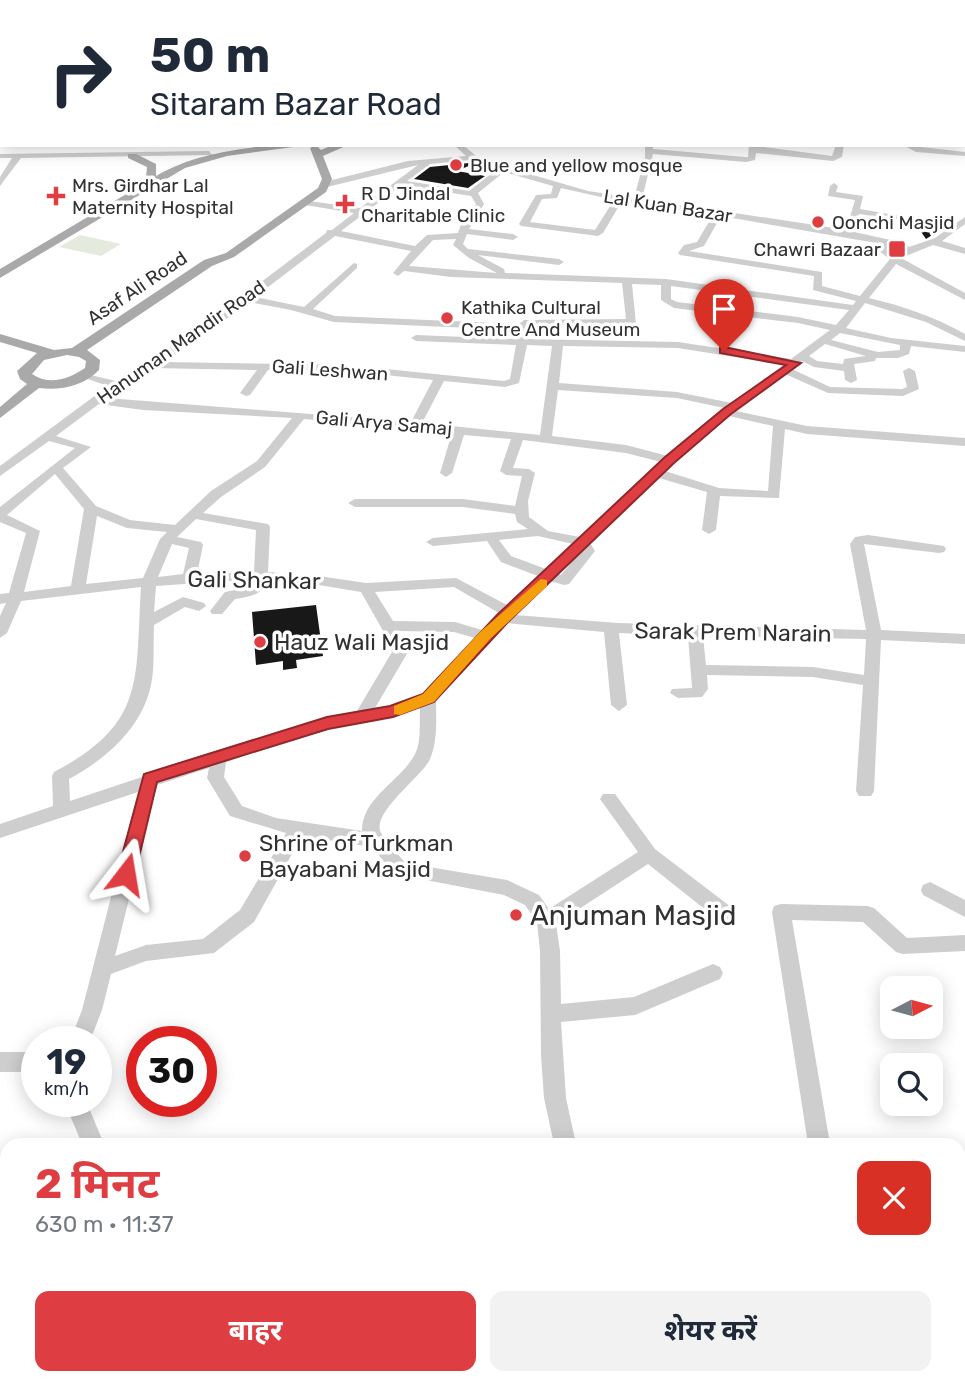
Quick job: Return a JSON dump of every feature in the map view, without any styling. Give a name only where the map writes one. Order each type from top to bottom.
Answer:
[{"type":"main road","points":[[0,263],[181,161],[209,153],[251,147]]},
{"type":"main road","points":[[0,274],[181,166],[226,153],[313,148],[327,184]]},
{"type":"main road","points":[[132,156],[152,166],[151,177]]},
{"type":"main road","name":"Asaf Ali Road","points":[[83,354],[305,202],[327,184]]},
{"type":"main road","points":[[0,338],[50,353],[83,354],[94,365],[86,374],[68,382],[32,381],[0,405]]},
{"type":"main road","points":[[0,352],[32,360]]},
{"type":"main road","points":[[32,381],[24,371],[32,360],[50,353]]},
{"type":"main road","points":[[0,414],[32,381]]},
{"type":"street","points":[[327,184],[428,161],[470,158],[465,147]]},
{"type":"street","points":[[637,202],[649,148],[746,160],[752,158],[753,148],[833,159],[838,157],[840,147]]},
{"type":"street","points":[[911,147],[916,150],[965,154]]},
{"type":"street","points":[[0,156],[209,153]]},
{"type":"street","points":[[0,183],[18,156]]},
{"type":"street","name":"Lal Kuan Bazar","points":[[470,158],[618,200],[848,230],[910,250]]},
{"type":"street","name":"Hanuman Mandir Road","points":[[0,472],[117,385],[202,332],[330,232],[428,161]]},
{"type":"street","points":[[472,194],[502,169]]},
{"type":"street","points":[[400,182],[472,194],[480,204],[461,233],[458,248],[559,262]]},
{"type":"street","points":[[558,185],[554,196],[539,197],[524,224],[598,233],[618,200]]},
{"type":"street","points":[[834,186],[831,194],[860,198],[848,230]]},
{"type":"street","points":[[305,202],[360,211]]},
{"type":"street","points":[[856,211],[901,217]]},
{"type":"street","points":[[718,214],[701,244],[687,247],[683,253],[819,274],[821,275],[817,288],[860,303],[933,321],[965,338]]},
{"type":"street","points":[[0,831],[150,778],[363,715],[393,712],[428,698],[485,635],[670,460],[730,409],[840,328],[894,257],[934,242],[965,220]]},
{"type":"street","points":[[330,232],[417,249]]},
{"type":"street","points":[[513,237],[461,233],[430,237],[400,270],[626,279],[860,303]]},
{"type":"street","points":[[934,242],[965,251]]},
{"type":"street","points":[[887,244],[881,249],[962,292]]},
{"type":"street","points":[[470,251],[504,275]]},
{"type":"street","points":[[306,311],[354,266]]},
{"type":"street","points":[[246,298],[334,320],[524,325],[632,322],[626,279]]},
{"type":"street","points":[[666,282],[668,303],[760,314],[906,343],[965,349]]},
{"type":"street","points":[[760,314],[765,295]]},
{"type":"street","points":[[522,342],[524,325]]},
{"type":"street","points":[[416,338],[678,345],[814,364],[850,374],[849,360],[871,359],[871,353]]},
{"type":"street","points":[[546,439],[555,386],[558,341]]},
{"type":"street","points":[[825,341],[871,353],[904,355],[906,343]]},
{"type":"street","name":"Gali Leshwan","points":[[147,365],[346,368],[439,379],[512,383],[515,381],[522,342]]},
{"type":"street","points":[[794,363],[828,390],[902,393],[913,389],[909,371]]},
{"type":"street","points":[[246,393],[265,366]]},
{"type":"street","points":[[86,374],[117,385]]},
{"type":"street","points":[[415,426],[439,379]]},
{"type":"street","points":[[555,386],[677,395],[779,426],[965,442]]},
{"type":"street","name":"Gali Arya Samaj","points":[[97,400],[143,406],[301,415],[518,436],[626,449],[670,460]]},
{"type":"street","points":[[62,808],[60,776],[90,760],[131,719],[143,685],[149,580],[171,534],[216,494],[261,464],[301,415]]},
{"type":"street","points":[[657,472],[711,488],[715,492],[774,495],[779,426]]},
{"type":"street","points":[[446,473],[459,430]]},
{"type":"street","points":[[518,436],[506,471],[529,473],[520,511],[526,524],[540,532],[583,541]]},
{"type":"street","points":[[0,634],[8,599],[33,531],[0,515],[56,467],[85,447],[46,437]]},
{"type":"street","points":[[56,467],[91,509],[127,524],[171,534],[196,544],[189,577]]},
{"type":"street","points":[[709,530],[715,492]]},
{"type":"street","points":[[355,503],[463,503],[520,511]]},
{"type":"street","points":[[78,590],[91,509]]},
{"type":"street","points":[[194,515],[263,527],[261,576],[257,589],[230,595],[217,611]]},
{"type":"street","points":[[433,542],[492,539],[540,532]]},
{"type":"street","points":[[492,539],[506,559],[551,575]]},
{"type":"street","points":[[865,791],[874,634],[857,544],[860,540],[939,549]]},
{"type":"street","name":"Gali Shankar","points":[[8,599],[189,577],[261,576],[325,580],[366,588],[456,582],[506,615]]},
{"type":"street","points":[[363,715],[400,652],[366,588]]},
{"type":"street","points":[[147,623],[183,597],[199,606]]},
{"type":"street","name":"Sarak Prem Narain","points":[[506,615],[611,630],[874,634],[965,639]]},
{"type":"street","points":[[388,626],[455,627],[485,635]]},
{"type":"street","points":[[611,630],[619,705]]},
{"type":"street","points":[[678,693],[699,692],[695,632]]},
{"type":"street","points":[[699,670],[813,672],[871,681]]},
{"type":"street","points":[[428,698],[427,743],[422,759],[391,792],[371,821],[374,840],[400,869],[507,888],[532,900],[546,920],[555,1098],[564,1138]]},
{"type":"street","points":[[219,757],[215,778],[236,811],[275,825],[374,840]]},
{"type":"street","points":[[85,1026],[102,970],[150,778]]},
{"type":"street","points":[[609,799],[649,854],[724,913]]},
{"type":"street","points":[[102,970],[146,953],[207,947],[247,916],[298,828]]},
{"type":"street","points":[[546,920],[649,854]]},
{"type":"street","points":[[930,890],[965,909]]},
{"type":"street","points":[[818,1138],[781,912],[867,914],[903,946],[965,943]]},
{"type":"street","points":[[550,1014],[635,1006],[713,973]]},
{"type":"street","points":[[0,1062],[21,1062]]},
{"type":"street","points":[[82,1117],[90,1138]]},
{"type":"shaded area","points":[[80,235],[121,244],[101,256],[59,247]]},
{"type":"building","points":[[473,164],[457,171],[485,176],[468,188],[414,179],[430,167]]},
{"type":"building","points":[[936,217],[954,221],[926,239],[919,229]]},
{"type":"building","name":"Hauz Wali Masjid","points":[[316,605],[323,656],[296,660],[297,668],[283,670],[283,661],[256,665],[252,612]]},
{"type":"slow traffic","points":[[400,710],[415,706],[428,698],[485,635],[541,583]]},
{"type":"place","name":"Blue and yellow mosque","points":[[456,165]]},
{"type":"place","name":"Mrs. Girdhar Lal Maternity Hospital","points":[[56,196]]},
{"type":"place","name":"R D Jindal Charitable Clinic","points":[[345,204]]},
{"type":"place","name":"Oonchi Masjid","points":[[818,222]]},
{"type":"place","name":"Chawri Bazaar","points":[[897,249]]},
{"type":"place","name":"Kathika Cultural Centre And Museum","points":[[447,318]]},
{"type":"place","name":"Hauz Wali Masjid","points":[[260,642]]},
{"type":"place","name":"Shrine of Turkman Bayabani Masjid","points":[[245,856]]},
{"type":"place","name":"Anjuman Masjid","points":[[516,915]]},
{"type":"route","points":[[126,874],[150,778],[327,723],[415,706],[428,698],[502,618],[551,575],[583,541],[670,460],[727,412],[795,363],[724,351]]}]
